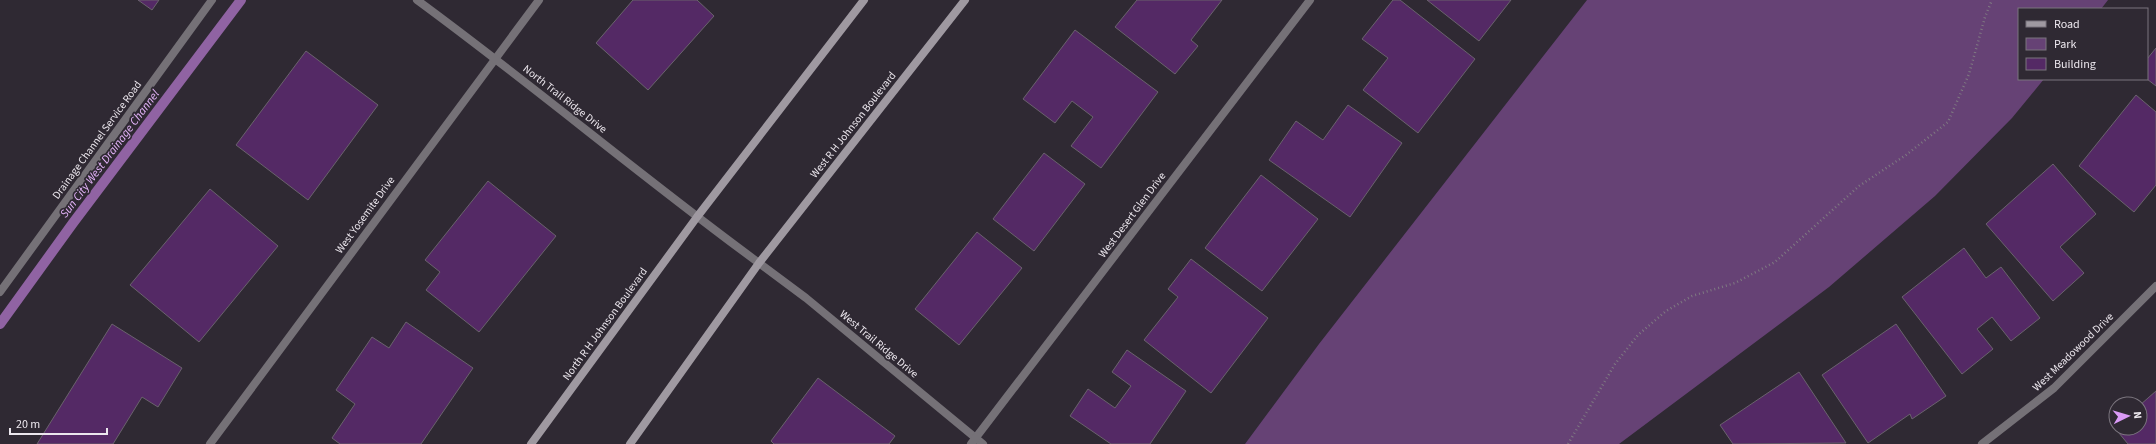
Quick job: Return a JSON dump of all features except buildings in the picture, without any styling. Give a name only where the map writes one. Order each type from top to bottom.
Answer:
[{"type":"main road","points":[[697,217],[864,0]]},
{"type":"main road","name":"West R H Johnson Boulevard","points":[[759,264],[965,0]]},
{"type":"main road","name":"North R H Johnson Boulevard","points":[[531,444],[697,217]]},
{"type":"main road","points":[[630,444],[759,264]]},
{"type":"street","name":"Drainage Channel Service Road","points":[[0,292],[212,0]]},
{"type":"street","name":"North Trail Ridge Drive","points":[[417,0],[495,57],[697,217],[759,264]]},
{"type":"street","name":"West Yosemite Drive","points":[[210,444],[495,57],[539,0]]},
{"type":"street","name":"West Desert Glen Drive","points":[[973,441],[1310,0]]},
{"type":"street","name":"West Trail Ridge Drive","points":[[759,264],[806,298],[973,441],[983,444]]},
{"type":"street","name":"West Meadowood Drive","points":[[1982,444],[2054,388],[2156,286]]},
{"type":"path","points":[[1568,444],[1614,364],[1638,335],[1666,311],[1692,296],[1735,283],[1775,262],[1858,186],[1906,155],[1948,122],[1969,74],[1985,17],[1992,0]]},
{"type":"green space","points":[[1587,0],[2108,0],[2102,8],[2018,8],[2018,80],[2043,80],[2012,118],[1935,196],[1829,287],[1619,444],[1245,444],[1319,344]]},
{"type":"waterway","name":"Sun City West Drainage Channel","points":[[0,324],[73,223],[241,0]]}]
